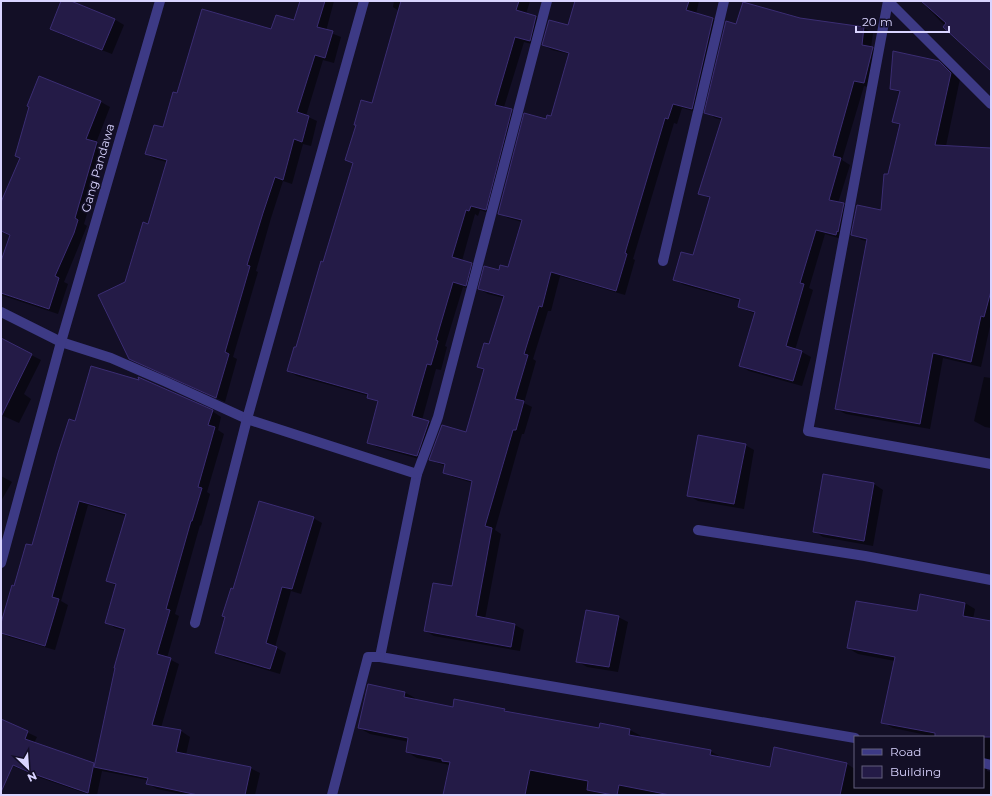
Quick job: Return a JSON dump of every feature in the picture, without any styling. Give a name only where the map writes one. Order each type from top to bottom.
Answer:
[{"type":"street","name":"Gang Pandawa","points":[[1,563],[61,342],[160,1]]},
{"type":"street","points":[[195,623],[246,419],[364,1]]},
{"type":"street","points":[[380,657],[416,474],[438,416],[547,1]]},
{"type":"street","points":[[663,261],[724,1]]},
{"type":"street","points":[[888,1],[991,104]]},
{"type":"street","points":[[888,1],[808,431],[991,464]]},
{"type":"street","points":[[1,312],[61,342],[111,358],[246,419],[416,474]]},
{"type":"street","points":[[698,530],[865,556],[991,580]]},
{"type":"street","points":[[332,795],[368,657],[380,657],[854,738]]},
{"type":"building","points":[[61,1],[71,1],[115,19],[102,50],[50,29]]},
{"type":"building","points":[[300,1],[325,1],[317,27],[333,31],[325,58],[315,55],[297,112],[309,116],[302,142],[294,139],[283,180],[275,177],[263,213],[247,265],[250,266],[225,352],[229,354],[216,398],[129,359],[98,295],[125,282],[143,222],[148,224],[167,160],[145,154],[154,125],[163,127],[173,92],[177,93],[202,9],[271,29],[276,15],[294,20]]},
{"type":"building","points":[[401,1],[519,1],[516,10],[536,16],[530,41],[515,37],[495,105],[512,109],[486,210],[471,206],[469,211],[466,210],[452,257],[472,263],[466,286],[453,282],[436,340],[438,341],[431,365],[427,364],[412,416],[429,421],[417,456],[367,443],[378,401],[367,398],[368,394],[287,371],[294,347],[296,347],[321,261],[323,262],[353,163],[345,160],[356,125],[354,125],[361,100],[372,103]]},
{"type":"building","points":[[575,1],[689,1],[686,10],[713,18],[692,109],[673,104],[668,119],[665,118],[625,253],[627,254],[616,291],[551,272],[542,307],[539,306],[524,354],[528,355],[515,399],[524,401],[516,430],[513,430],[485,526],[492,528],[476,616],[515,624],[511,647],[424,631],[433,583],[452,586],[472,481],[443,473],[445,464],[429,460],[442,425],[466,432],[484,369],[477,367],[484,343],[489,344],[504,296],[478,289],[484,266],[499,270],[500,265],[508,267],[522,220],[498,214],[524,113],[546,119],[547,115],[551,116],[569,53],[542,45],[549,20],[568,25]]},
{"type":"building","points":[[921,1],[991,1],[991,71],[943,27],[946,23]]},
{"type":"building","points":[[743,2],[800,18],[864,27],[862,45],[873,47],[864,83],[854,81],[833,156],[841,158],[829,200],[844,203],[838,232],[837,231],[836,235],[816,230],[800,283],[804,284],[786,346],[802,351],[793,381],[739,366],[755,312],[738,307],[740,299],[673,280],[681,252],[693,255],[710,197],[698,194],[722,118],[704,113],[726,21],[736,24]]},
{"type":"building","points":[[893,51],[939,61],[951,73],[935,145],[991,148],[991,291],[984,317],[981,316],[971,362],[933,353],[920,424],[835,409],[867,239],[851,235],[857,205],[881,210],[884,174],[888,174],[900,124],[892,122],[900,91],[890,89]]},
{"type":"building","points":[[39,76],[101,101],[86,139],[97,142],[75,218],[78,220],[74,233],[55,276],[59,278],[49,309],[1,293],[1,261],[10,235],[1,231],[1,202],[20,158],[15,156],[29,107],[27,106]]},
{"type":"building","points":[[1,338],[32,354],[1,417]]},
{"type":"building","points":[[91,366],[139,380],[138,377],[213,410],[208,425],[215,427],[198,487],[202,488],[166,609],[170,610],[157,654],[171,658],[152,725],[181,730],[176,752],[251,767],[245,795],[198,795],[146,784],[148,778],[94,767],[114,668],[125,629],[105,623],[116,584],[106,581],[126,514],[79,501],[52,597],[59,599],[45,646],[1,633],[1,623],[12,585],[14,586],[26,544],[32,545],[69,419],[75,421]]},
{"type":"building","points":[[698,435],[746,444],[734,504],[687,496]]},
{"type":"building","points":[[823,474],[874,483],[864,541],[813,532]]},
{"type":"building","points":[[259,501],[314,517],[292,589],[282,587],[266,643],[277,647],[270,669],[215,653],[225,617],[222,616],[231,588],[233,589]]},
{"type":"building","points":[[920,594],[965,603],[963,616],[991,621],[991,737],[935,736],[935,733],[881,723],[895,657],[847,648],[856,601],[917,611]]},
{"type":"building","points":[[586,610],[619,616],[609,667],[576,662]]},
{"type":"building","points":[[368,684],[405,692],[404,697],[453,707],[454,699],[505,709],[504,711],[599,728],[600,723],[630,729],[629,735],[711,750],[710,755],[770,767],[774,747],[847,763],[840,795],[670,795],[619,785],[617,795],[613,795],[587,790],[588,781],[530,770],[525,795],[443,795],[450,762],[406,752],[408,738],[358,728]]},
{"type":"building","points":[[1,719],[28,731],[25,739],[94,763],[88,793],[13,765],[1,792]]}]
